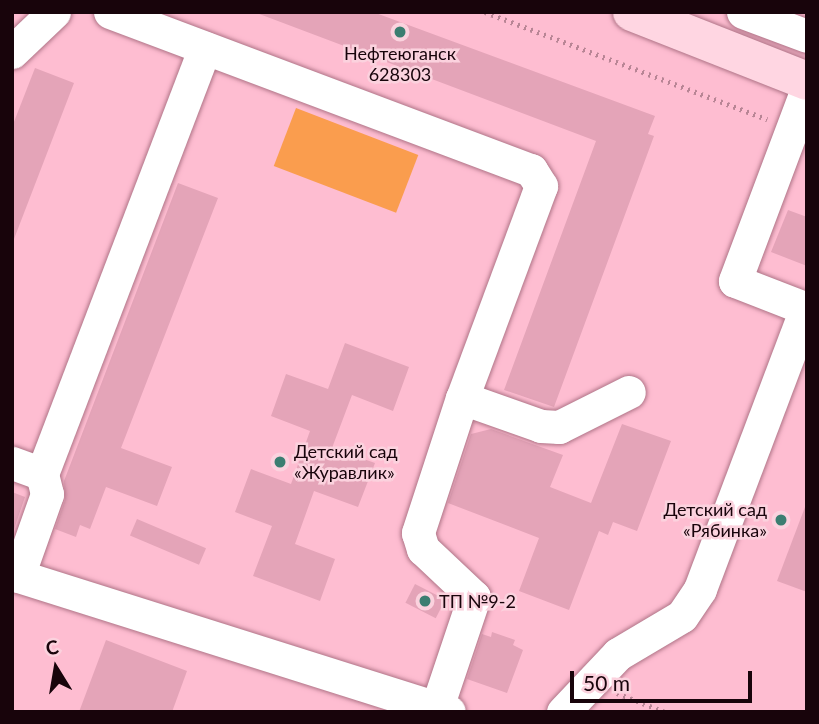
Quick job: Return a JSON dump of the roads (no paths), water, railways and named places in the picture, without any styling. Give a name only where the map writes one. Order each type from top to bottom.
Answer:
[{"type":"main road","points":[[632,12],[673,20],[807,81]]},
{"type":"lane","points":[[12,52],[54,12]]},
{"type":"lane","points":[[110,12],[531,170],[541,186],[462,398],[418,533],[423,549],[474,597],[443,709],[15,575],[47,494],[27,468],[205,48]]},
{"type":"lane","points":[[743,12],[807,36]]},
{"type":"lane","points":[[563,712],[618,654],[682,616],[700,589],[806,309],[730,287],[807,89]]},
{"type":"lane","points":[[462,398],[541,426],[559,427],[629,392]]},
{"type":"place","name":"Нефтеюганск 628303","points":[[400,32]]},
{"type":"place","name":"Детский сад «Журавлик»","points":[[280,462]]},
{"type":"place","name":"Детский сад «Рябинка»","points":[[781,520]]},
{"type":"place","name":"ТП №9-2","points":[[425,601]]}]
